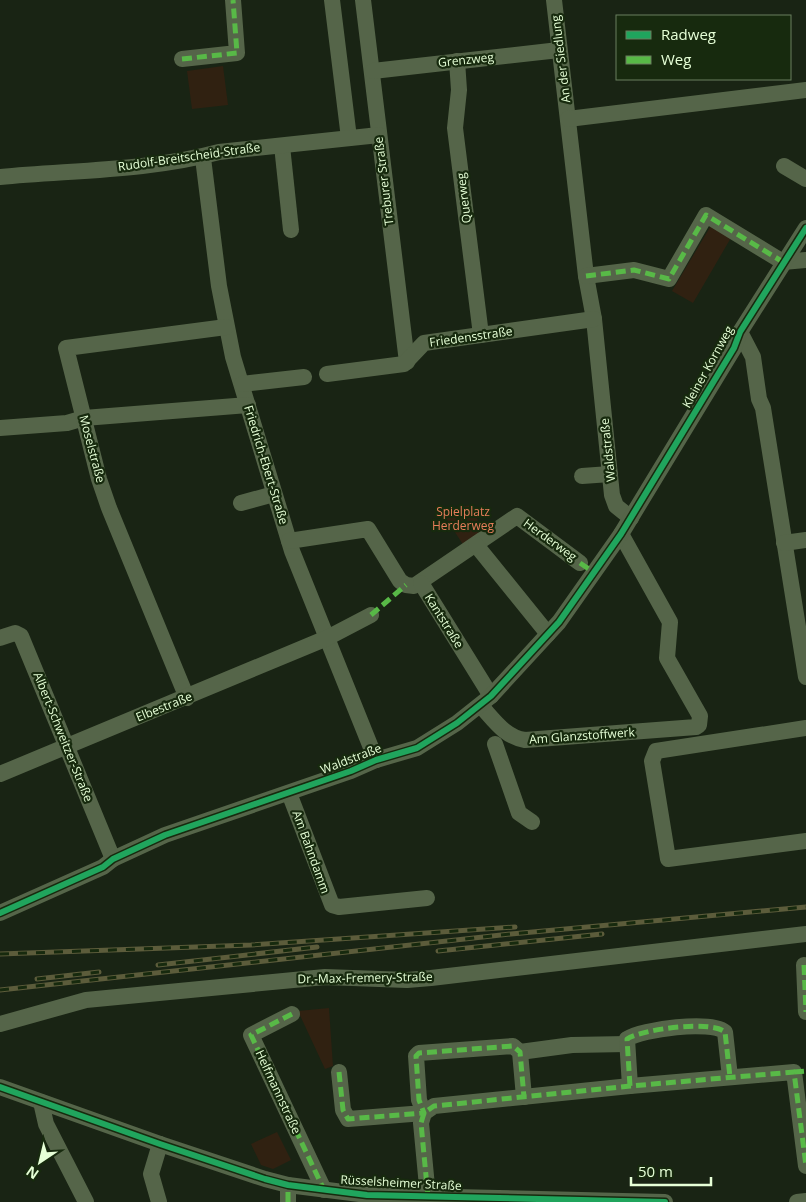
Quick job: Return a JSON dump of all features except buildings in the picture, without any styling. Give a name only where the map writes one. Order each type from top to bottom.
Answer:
[{"type":"street","points":[[182,59],[237,52],[233,0]]},
{"type":"street","points":[[332,0],[349,138]]},
{"type":"street","name":"Treburer Straße","points":[[363,0],[407,362]]},
{"type":"street","name":"An der Siedlung","points":[[554,0],[568,119]]},
{"type":"street","name":"Grenzweg","points":[[373,70],[559,50]]},
{"type":"street","name":"Querweg","points":[[457,61],[459,90],[455,128],[481,334]]},
{"type":"street","points":[[568,119],[806,90]]},
{"type":"street","name":"Waldstraße","points":[[0,913],[103,867],[113,859],[183,828],[358,769],[376,760],[416,748],[486,701],[548,634],[578,597],[631,518],[613,500],[594,319],[586,276],[568,119]]},
{"type":"street","name":"Rudolf-Breitscheid-Straße","points":[[0,177],[38,174],[54,175],[203,158],[219,152],[379,135]]},
{"type":"street","points":[[282,146],[291,230]]},
{"type":"street","name":"Friedrich-Ebert-Straße","points":[[203,158],[226,328],[248,405],[274,494],[309,598],[376,760]]},
{"type":"street","points":[[784,166],[806,178]]},
{"type":"street","points":[[586,276],[634,270],[669,279],[706,215],[783,262],[806,260]]},
{"type":"street","name":"Kleiner Kornweg","points":[[631,518],[734,348],[740,332],[806,228]]},
{"type":"street","name":"Friedensstraße","points":[[407,362],[424,344],[481,334],[594,319]]},
{"type":"street","name":"Moselstraße","points":[[187,698],[99,479],[66,348],[226,328]]},
{"type":"street","points":[[740,332],[753,357],[759,399],[763,408],[806,677]]},
{"type":"street","points":[[327,374],[395,366],[407,362]]},
{"type":"street","points":[[242,384],[304,377]]},
{"type":"street","points":[[0,428],[67,423],[84,418],[248,405]]},
{"type":"street","points":[[582,476],[610,474]]},
{"type":"street","points":[[241,503],[274,494]]},
{"type":"street","name":"Herderweg","points":[[421,583],[517,516],[580,563]]},
{"type":"street","name":"Kantstraße","points":[[289,541],[368,529],[400,581],[406,585],[414,586],[421,583],[486,701]]},
{"type":"street","name":"Am Glanzstoffwerk","points":[[486,701],[505,732],[515,739],[525,740],[696,727],[701,721],[667,658],[670,622],[621,534]]},
{"type":"street","points":[[784,543],[806,540]]},
{"type":"street","points":[[476,545],[548,634]]},
{"type":"street","name":"Elbestraße","points":[[0,774],[187,698],[327,638],[371,615]]},
{"type":"street","name":"Albert-Schweitzer-Straße","points":[[0,638],[15,633],[21,636],[113,859]]},
{"type":"street","points":[[806,728],[656,751],[652,761],[668,858],[806,841]]},
{"type":"street","points":[[495,744],[520,814],[532,822]]},
{"type":"street","name":"Am Bahndamm","points":[[289,793],[332,905],[339,907],[427,898]]},
{"type":"street","name":"Dr.-Max-Fremery-Straße","points":[[0,1031],[8,1022],[58,1006],[86,1000],[325,977],[407,980],[431,978],[806,934]]},
{"type":"street","points":[[804,965],[806,1012]]},
{"type":"street","name":"Helfmannstraße","points":[[292,1014],[251,1035],[324,1190]]},
{"type":"street","points":[[630,1086],[627,1039],[635,1034],[671,1028],[713,1026],[725,1032],[730,1077]]},
{"type":"street","points":[[520,1052],[572,1045],[626,1044]]},
{"type":"street","points":[[428,1197],[421,1123],[424,1113],[419,1100],[416,1056],[418,1053],[514,1046],[520,1052],[524,1097]]},
{"type":"street","points":[[339,1072],[343,1110],[348,1119],[424,1113],[434,1106],[800,1071],[806,1166]]},
{"type":"street","name":"Rüsselsheimer Straße","points":[[1,1087],[160,1144],[288,1185],[367,1195],[665,1202]]},
{"type":"street","points":[[41,1102],[46,1124],[86,1202]]},
{"type":"street","points":[[159,1202],[151,1174],[160,1144]]},
{"type":"street","points":[[288,1185],[288,1202]]},
{"type":"street","points":[[797,1202],[806,1201]]},
{"type":"green space","points":[[223,66],[228,105],[192,109],[187,71]]},
{"type":"green space","points":[[712,224],[732,236],[693,303],[672,291]]},
{"type":"green space","name":"Spielplatz Herderweg","points":[[473,505],[482,534],[464,546],[440,509]]},
{"type":"green space","points":[[329,1008],[333,1066],[325,1069],[298,1011]]},
{"type":"green space","points":[[277,1132],[291,1160],[273,1169],[261,1165],[251,1144]]},
{"type":"railway","points":[[0,990],[511,934],[806,907]]},
{"type":"railway","points":[[0,954],[251,945],[515,927]]},
{"type":"railway","points":[[438,951],[602,934]]},
{"type":"railway","points":[[158,965],[317,947]]},
{"type":"railway","points":[[37,979],[99,972]]},
{"type":"marked path","points":[[182,59],[237,53],[233,0]]},
{"type":"marked path","points":[[586,276],[634,270],[669,279],[706,215],[783,262]]},
{"type":"marked path","points":[[580,563],[595,573]]},
{"type":"marked path","points":[[371,615],[406,585]]},
{"type":"marked path","points":[[804,965],[806,1012]]},
{"type":"marked path","points":[[292,1014],[251,1035],[324,1190]]},
{"type":"marked path","points":[[630,1086],[627,1039],[647,1032],[676,1027],[717,1028],[725,1032],[730,1077]]},
{"type":"marked path","points":[[339,1072],[343,1110],[348,1119],[424,1113],[419,1100],[416,1056],[419,1053],[513,1046],[520,1052],[524,1097]]},
{"type":"marked path","points":[[794,1072],[806,1071]]},
{"type":"marked path","points":[[428,1197],[421,1123],[424,1113],[434,1106],[794,1072],[806,1166]]},
{"type":"marked path","points":[[288,1185],[288,1202]]},
{"type":"cycle path","points":[[0,913],[103,867],[113,859],[165,835],[351,771],[376,760],[417,748],[457,723],[491,696],[559,622],[621,534],[734,348],[740,332],[806,228]]},
{"type":"cycle path","points":[[0,1087],[160,1144],[288,1185],[367,1195],[665,1202]]}]
